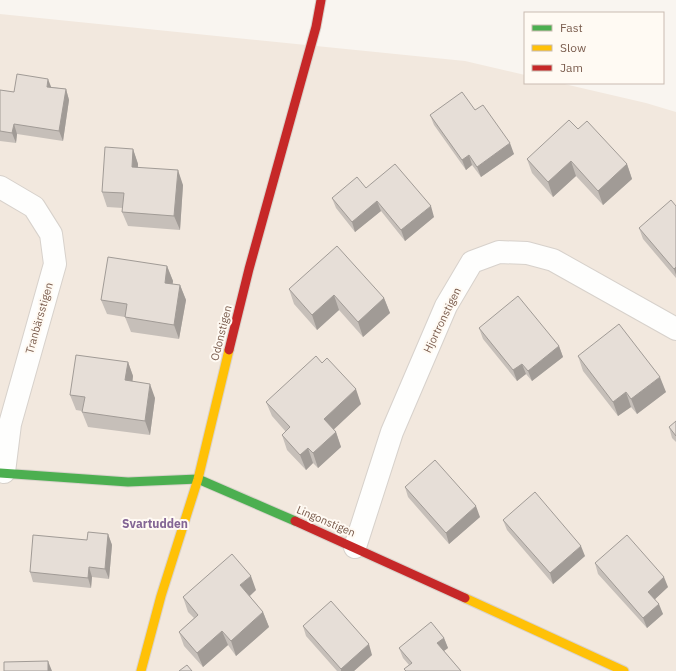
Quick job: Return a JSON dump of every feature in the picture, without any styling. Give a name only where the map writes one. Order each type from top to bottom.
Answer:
[{"type":"street","name":"Odonstigen","points":[[141,671],[161,596],[198,479],[249,269],[316,27],[321,0]]},
{"type":"street","name":"Tranbärsstigen","points":[[0,187],[34,207],[51,234],[55,264],[10,424],[2,472]]},
{"type":"street","name":"Hjortronstigen","points":[[356,546],[392,432],[446,306],[472,262],[499,252],[527,253],[553,260],[676,329]]},
{"type":"street","name":"Lingonstigen","points":[[2,472],[128,482],[198,479],[272,512],[356,546],[624,671]]},
{"type":"shaded area","points":[[0,14],[465,61],[524,75],[524,84],[564,84],[646,103],[676,112],[676,671],[0,671]]},
{"type":"building","points":[[17,74],[48,79],[47,87],[66,89],[59,131],[14,124],[12,133],[0,131],[0,90],[14,92]]},
{"type":"building","points":[[462,92],[475,110],[483,105],[510,143],[477,167],[469,155],[462,160],[430,115]]},
{"type":"building","points":[[569,120],[578,129],[587,121],[627,164],[598,191],[571,161],[548,182],[527,159]]},
{"type":"building","points":[[105,147],[133,149],[132,167],[178,170],[174,216],[122,212],[124,193],[102,192]]},
{"type":"building","points":[[395,164],[431,206],[401,230],[377,201],[352,222],[332,198],[357,177],[366,188]]},
{"type":"building","points":[[671,200],[676,206],[676,267],[674,269],[639,228]]},
{"type":"building","points":[[337,246],[384,298],[358,322],[334,295],[312,315],[289,289]]},
{"type":"building","points":[[108,257],[167,266],[165,283],[180,285],[174,325],[125,317],[127,304],[101,300]]},
{"type":"building","points":[[518,296],[559,346],[528,371],[522,364],[513,370],[479,328]]},
{"type":"building","points":[[619,324],[660,377],[631,399],[626,392],[613,402],[578,356]]},
{"type":"building","points":[[76,355],[128,362],[125,380],[150,384],[145,421],[82,412],[85,397],[70,395]]},
{"type":"building","points":[[316,356],[322,363],[327,358],[356,389],[324,419],[336,432],[313,453],[308,448],[300,455],[282,435],[290,427],[266,402]]},
{"type":"building","points":[[676,421],[676,436],[669,427]]},
{"type":"building","points":[[435,460],[476,506],[446,533],[405,487]]},
{"type":"building","points":[[535,492],[581,546],[550,573],[503,520]]},
{"type":"building","points":[[88,532],[108,534],[105,569],[89,567],[88,578],[30,572],[33,535],[87,540]]},
{"type":"building","points":[[627,535],[664,577],[648,592],[659,604],[643,618],[595,563]]},
{"type":"building","points":[[232,554],[251,576],[240,585],[263,612],[231,641],[222,631],[197,653],[179,632],[198,615],[183,597]]},
{"type":"building","points":[[331,601],[369,644],[341,669],[303,626]]},
{"type":"building","points":[[431,622],[444,638],[437,643],[461,671],[406,671],[404,669],[412,663],[399,648]]},
{"type":"building","points":[[48,661],[48,671],[4,671],[4,662]]},
{"type":"building","points":[[187,665],[192,671],[179,671]]},
{"type":"traffic: fast","points":[[0,473],[128,482],[198,479],[295,521]]},
{"type":"traffic: slow","points":[[141,671],[161,596],[198,479],[229,350]]},
{"type":"traffic: slow","points":[[465,598],[624,671]]},
{"type":"traffic: jam","points":[[229,350],[249,269],[316,27],[321,0]]},
{"type":"traffic: jam","points":[[295,521],[465,598]]},
{"type":"district","name":"Svartudden","points":[[155,524]]}]
